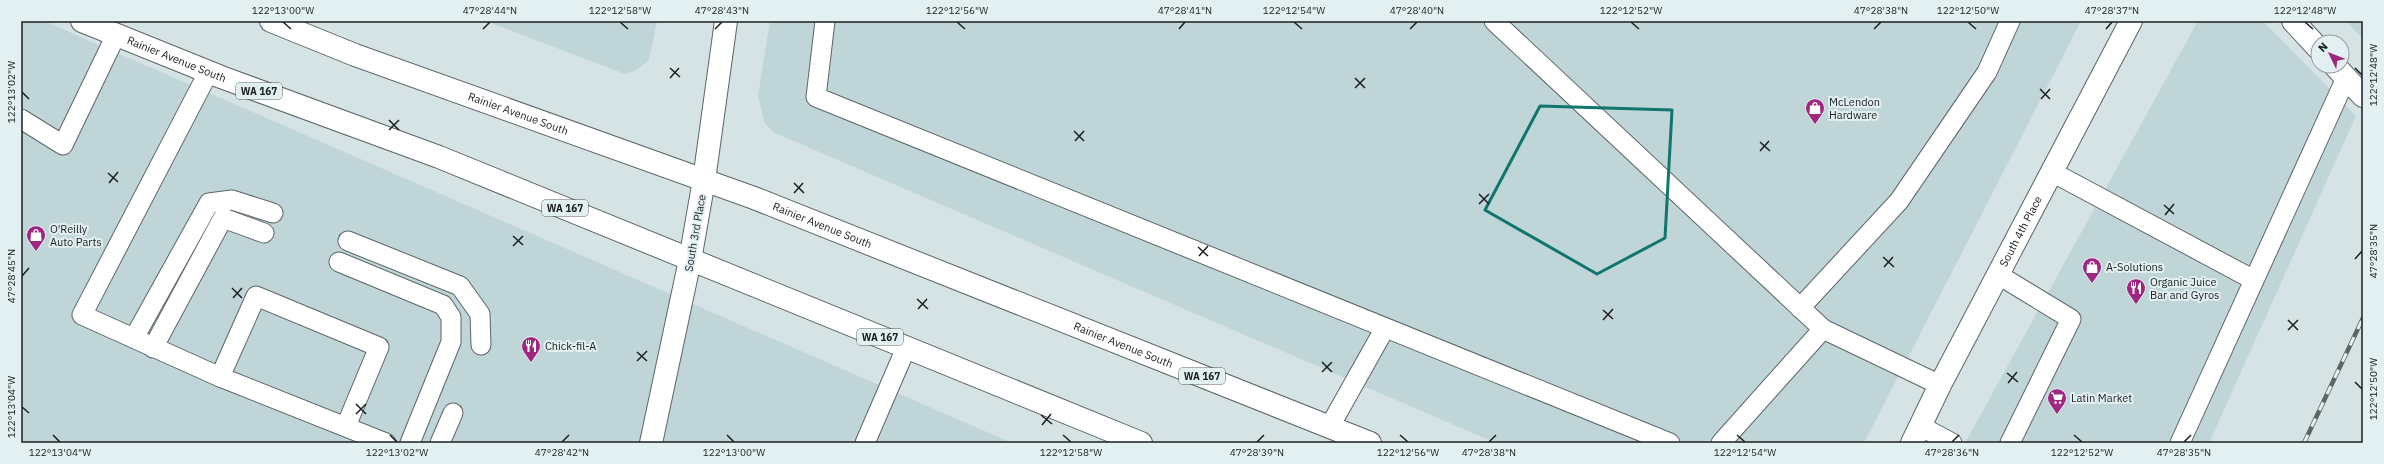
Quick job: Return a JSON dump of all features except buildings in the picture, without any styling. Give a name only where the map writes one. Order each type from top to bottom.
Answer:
[{"type":"main road","name":"Rainier Avenue South","points":[[82,21],[208,73],[439,157],[1141,443]]},
{"type":"main road","name":"Rainier Avenue South","points":[[271,21],[356,55],[704,180],[1370,443]]},
{"type":"main road","name":"South 3rd Place","points":[[651,443],[690,260],[704,180],[726,21]]},
{"type":"main road","name":"South 4th Place","points":[[1916,435],[1940,385],[2131,21]]},
{"type":"main road","points":[[2293,21],[2310,39]]},
{"type":"main road","points":[[2342,74],[2363,96]]},
{"type":"lane","points":[[825,21],[816,97],[1670,443]]},
{"type":"lane","points":[[1494,21],[1823,329],[1940,385]]},
{"type":"lane","points":[[1800,308],[1899,201],[1987,72],[2010,21]]},
{"type":"lane","points":[[21,119],[63,145],[116,35]]},
{"type":"lane","points":[[208,73],[82,315],[220,377],[386,443]]},
{"type":"lane","points":[[2180,443],[2254,280],[2339,74]]},
{"type":"lane","points":[[2052,172],[2254,280]]},
{"type":"lane","points":[[134,338],[209,203],[232,200],[273,213]]},
{"type":"lane","points":[[153,348],[222,218],[264,233]]},
{"type":"lane","points":[[348,241],[460,286],[480,314],[481,345]]},
{"type":"lane","points":[[339,262],[443,305],[452,318],[451,342],[410,443]]},
{"type":"lane","points":[[1998,274],[2071,320],[2010,443]]},
{"type":"lane","points":[[220,377],[256,296],[379,347],[346,426]]},
{"type":"lane","points":[[1330,426],[1385,328]]},
{"type":"lane","points":[[1721,443],[1823,329]]},
{"type":"lane","points":[[865,443],[906,348]]},
{"type":"lane","points":[[440,443],[453,413]]},
{"type":"lane","points":[[1916,435],[1952,443]]},
{"type":"highlighted area","points":[[1540,106],[1672,110],[1665,238],[1597,274],[1485,210]]},
{"type":"shaded area","points":[[21,21],[44,21],[1012,443],[21,443]]},
{"type":"shaded area","points":[[486,21],[657,21],[649,60],[637,70],[625,74]]},
{"type":"shaded area","points":[[770,21],[2081,21],[1864,443],[1496,443],[775,133],[765,124],[758,96]]},
{"type":"shaded area","points":[[2198,21],[2263,21],[2310,69],[2310,74],[2315,74],[2356,116],[2209,443],[1965,443]]},
{"type":"shaded area","points":[[2346,21],[2363,21],[2363,39]]},
{"type":"railway","points":[[2304,443],[2363,318]]},
{"type":"place","name":"McLendon Hardware","points":[[1815,125]]},
{"type":"place","name":"O'Reilly Auto Parts","points":[[36,252]]},
{"type":"place","name":"A-Solutions","points":[[2092,284]]},
{"type":"place","name":"Organic Juice Bar and Gyros","points":[[2136,305]]},
{"type":"place","name":"Chick-fil-A","points":[[531,363]]},
{"type":"place","name":"Latin Market","points":[[2057,415]]}]
